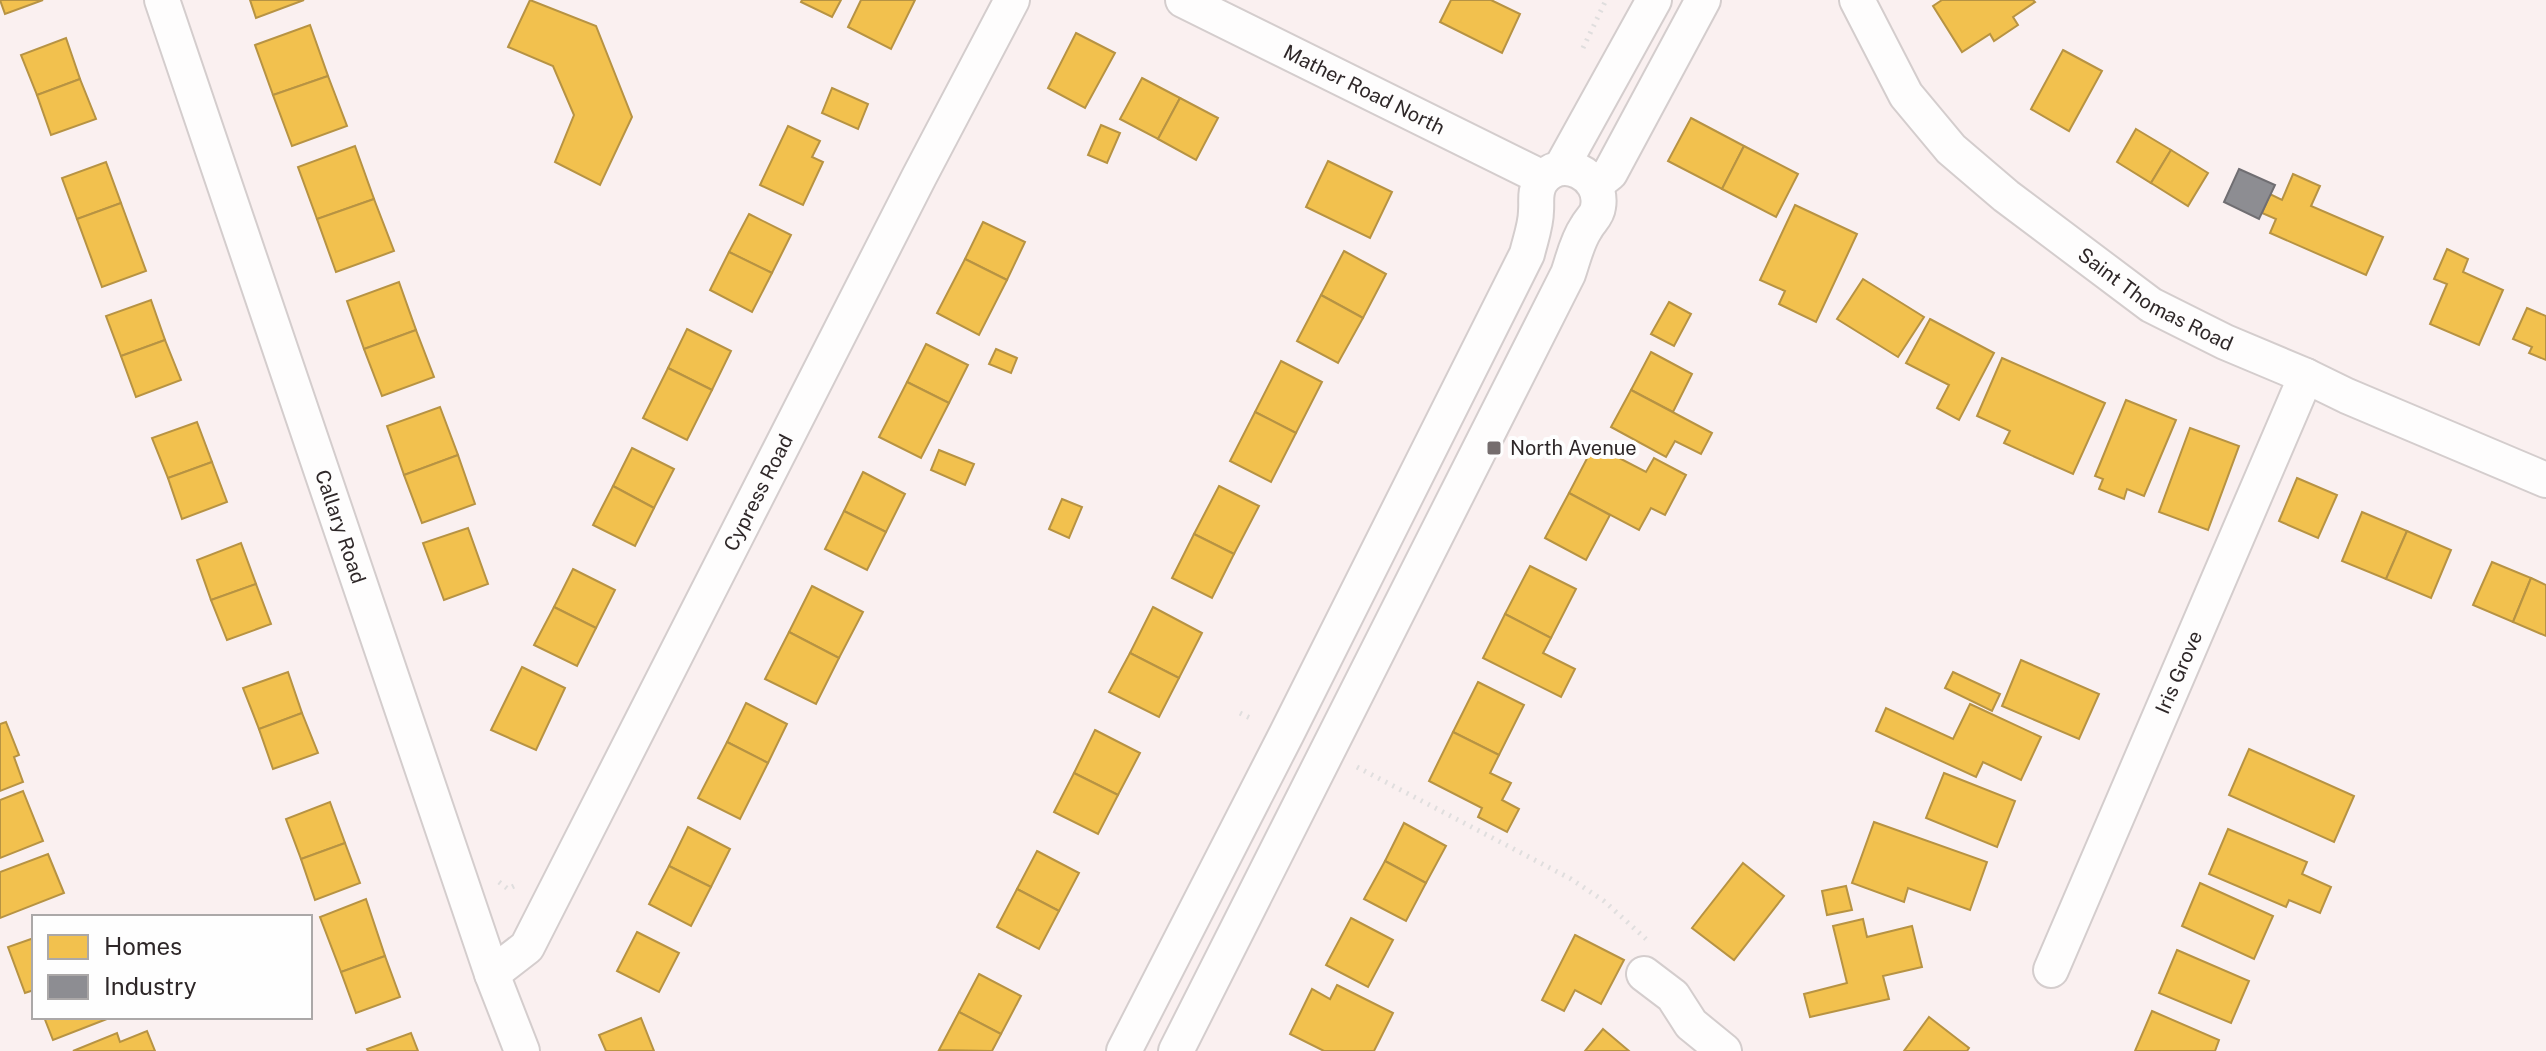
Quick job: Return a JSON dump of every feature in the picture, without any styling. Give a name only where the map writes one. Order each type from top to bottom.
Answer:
[{"type":"street","name":"Callary Road","points":[[162,0],[492,974],[522,1051]]},
{"type":"street","name":"Cypress Road","points":[[492,974],[527,947],[1012,0]]},
{"type":"street","name":"Mather Road North","points":[[1183,0],[1552,173]]},
{"type":"street","points":[[1124,1051],[1527,254],[1536,211],[1535,194],[1552,173],[1654,0]]},
{"type":"street","points":[[1595,185],[1610,173],[1703,0]]},
{"type":"street","name":"Saint Thomas Road","points":[[1857,0],[1906,95],[1951,149],[2006,196],[2151,305],[2225,342],[2546,480]]},
{"type":"street","points":[[1176,1051],[1568,274],[1586,227],[1597,212],[1595,185],[1580,170],[1552,173]]},
{"type":"street","points":[[1536,211],[1548,227],[1557,231],[1567,233],[1586,227]]},
{"type":"street","name":"Iris Grove","points":[[2051,970],[2306,376]]},
{"type":"street","points":[[1646,957],[1691,1024],[1724,1051]]},
{"type":"path","points":[[1363,770],[1571,879],[1604,901],[1646,957]]},
{"type":"building: Homes","points":[[0,0],[43,0],[5,14]]},
{"type":"building: Homes","points":[[250,0],[304,0],[256,18]]},
{"type":"building: Homes","points":[[530,0],[596,26],[632,117],[600,185],[555,162],[574,115],[553,66],[508,47]]},
{"type":"building: Homes","points":[[802,0],[841,0],[832,17]]},
{"type":"building: Homes","points":[[861,0],[915,0],[891,49],[848,27]]},
{"type":"building: Homes","points":[[1451,0],[1491,0],[1520,14],[1502,53],[1440,22]]},
{"type":"building: Homes","points":[[1942,0],[2035,2],[2013,17],[2018,25],[1994,41],[1990,34],[1962,52],[1933,6]]},
{"type":"building: Homes","points":[[310,25],[328,76],[273,95],[255,45]]},
{"type":"building: Homes","points":[[1076,33],[1115,53],[1085,108],[1048,88]]},
{"type":"building: Homes","points":[[66,38],[80,79],[37,95],[21,55]]},
{"type":"building: Homes","points":[[2063,50],[2102,71],[2069,131],[2031,109]]},
{"type":"building: Homes","points":[[328,76],[347,126],[292,146],[273,95]]},
{"type":"building: Homes","points":[[1142,78],[1180,98],[1158,139],[1120,119]]},
{"type":"building: Homes","points":[[80,79],[96,119],[51,135],[37,95]]},
{"type":"building: Homes","points":[[832,88],[868,104],[858,129],[822,113]]},
{"type":"building: Homes","points":[[1180,98],[1218,118],[1196,160],[1158,139]]},
{"type":"building: Homes","points":[[1691,118],[1744,146],[1722,189],[1668,161]]},
{"type":"building: Homes","points":[[1101,125],[1120,133],[1107,163],[1088,155]]},
{"type":"building: Homes","points":[[788,126],[820,141],[812,157],[823,162],[803,205],[760,185]]},
{"type":"building: Homes","points":[[2136,129],[2171,150],[2151,183],[2117,162]]},
{"type":"building: Homes","points":[[355,146],[374,199],[317,219],[298,167]]},
{"type":"building: Homes","points":[[1744,146],[1798,174],[1776,217],[1722,189]]},
{"type":"building: Homes","points":[[2171,150],[2208,173],[2188,206],[2151,183]]},
{"type":"building: Homes","points":[[1328,161],[1392,192],[1370,238],[1306,207]]},
{"type":"building: Homes","points":[[106,162],[121,203],[77,219],[62,178]]},
{"type":"building: Homes","points":[[2293,174],[2320,186],[2311,206],[2383,237],[2366,275],[2270,233],[2276,219],[2262,213],[2270,194],[2282,200]]},
{"type":"building: Homes","points":[[374,199],[394,251],[336,272],[317,219]]},
{"type":"building: Homes","points":[[121,203],[146,271],[102,287],[77,219]]},
{"type":"building: Homes","points":[[1795,205],[1857,234],[1816,322],[1779,304],[1785,291],[1760,280]]},
{"type":"building: Homes","points":[[749,214],[791,235],[772,273],[729,252]]},
{"type":"building: Homes","points":[[983,222],[1025,242],[1007,280],[965,259]]},
{"type":"building: Homes","points":[[2447,249],[2468,259],[2463,272],[2503,290],[2479,345],[2430,324],[2447,284],[2434,279]]},
{"type":"building: Homes","points":[[1344,251],[1386,274],[1363,318],[1321,295]]},
{"type":"building: Homes","points":[[729,252],[772,273],[752,312],[710,290]]},
{"type":"building: Homes","points":[[965,259],[1007,280],[979,335],[937,313]]},
{"type":"building: Homes","points":[[1863,279],[1924,317],[1898,357],[1837,319]]},
{"type":"building: Homes","points":[[399,282],[416,330],[364,349],[347,301]]},
{"type":"building: Homes","points":[[1321,295],[1363,318],[1338,363],[1297,341]]},
{"type":"building: Homes","points":[[151,300],[165,340],[121,356],[106,316]]},
{"type":"building: Homes","points":[[1669,302],[1691,314],[1674,346],[1651,334]]},
{"type":"building: Homes","points":[[2527,308],[2546,316],[2546,360],[2529,353],[2532,347],[2513,339]]},
{"type":"building: Homes","points":[[1930,319],[1994,353],[1959,420],[1937,408],[1949,385],[1906,363]]},
{"type":"building: Homes","points":[[687,329],[731,351],[712,390],[668,368]]},
{"type":"building: Homes","points":[[416,330],[434,377],[382,396],[364,349]]},
{"type":"building: Homes","points":[[165,340],[181,380],[136,397],[121,356]]},
{"type":"building: Homes","points":[[926,344],[968,365],[949,403],[907,382]]},
{"type":"building: Homes","points":[[996,349],[1017,358],[1011,373],[989,364]]},
{"type":"building: Homes","points":[[1651,352],[1692,374],[1673,412],[1631,390]]},
{"type":"building: Homes","points":[[2002,358],[2105,403],[2073,474],[2004,443],[2010,431],[1977,416]]},
{"type":"building: Homes","points":[[1281,361],[1322,382],[1296,433],[1255,412]]},
{"type":"building: Homes","points":[[668,368],[712,390],[687,440],[643,418]]},
{"type":"building: Homes","points":[[907,382],[949,403],[921,458],[879,437]]},
{"type":"building: Homes","points":[[1631,390],[1712,433],[1701,454],[1675,441],[1666,457],[1611,427]]},
{"type":"building: Homes","points":[[2126,400],[2176,420],[2144,496],[2127,489],[2124,499],[2099,489],[2103,479],[2095,476]]},
{"type":"building: Homes","points":[[440,407],[458,455],[404,475],[387,426]]},
{"type":"building: Homes","points":[[1255,412],[1296,433],[1271,482],[1230,461]]},
{"type":"building: Homes","points":[[197,422],[212,462],[168,478],[152,438]]},
{"type":"building: Homes","points":[[2190,428],[2239,446],[2208,530],[2159,512]]},
{"type":"building: Homes","points":[[1594,445],[1646,472],[1654,458],[1686,475],[1665,515],[1651,508],[1639,530],[1569,493]]},
{"type":"building: Homes","points":[[632,448],[674,469],[654,508],[613,486]]},
{"type":"building: Homes","points":[[939,450],[974,464],[965,485],[931,470]]},
{"type":"building: Homes","points":[[458,455],[475,504],[422,523],[404,475]]},
{"type":"building: Homes","points":[[212,462],[227,502],[182,519],[168,478]]},
{"type":"building: Homes","points":[[863,472],[905,494],[886,532],[844,511]]},
{"type":"building: Homes","points":[[2297,478],[2337,495],[2318,538],[2279,521]]},
{"type":"building: Homes","points":[[613,486],[654,508],[635,546],[593,525]]},
{"type":"building: Homes","points":[[1219,486],[1259,506],[1234,554],[1194,534]]},
{"type":"building: Homes","points":[[1569,493],[1610,515],[1586,560],[1545,538]]},
{"type":"building: Homes","points":[[1062,499],[1082,507],[1069,538],[1049,529]]},
{"type":"building: Homes","points":[[844,511],[886,532],[867,570],[825,549]]},
{"type":"building: Homes","points":[[2362,512],[2407,531],[2386,579],[2342,561]]},
{"type":"building: Homes","points":[[468,528],[488,584],[444,600],[423,543]]},
{"type":"building: Homes","points":[[2407,531],[2451,550],[2431,598],[2386,579]]},
{"type":"building: Homes","points":[[1194,534],[1234,554],[1212,598],[1172,578]]},
{"type":"building: Homes","points":[[241,543],[256,584],[211,600],[197,560]]},
{"type":"building: Homes","points":[[2492,562],[2531,578],[2513,622],[2473,605]]},
{"type":"building: Homes","points":[[1530,566],[1576,589],[1551,638],[1505,614]]},
{"type":"building: Homes","points":[[573,569],[615,590],[596,628],[554,607]]},
{"type":"building: Homes","points":[[2531,578],[2546,585],[2546,636],[2513,622]]},
{"type":"building: Homes","points":[[256,584],[271,624],[227,640],[211,600]]},
{"type":"building: Homes","points":[[812,586],[863,612],[839,658],[789,632]]},
{"type":"building: Homes","points":[[554,607],[596,628],[577,666],[534,645]]},
{"type":"building: Homes","points":[[1153,607],[1202,633],[1179,678],[1130,653]]},
{"type":"building: Homes","points":[[1505,614],[1551,638],[1543,653],[1575,669],[1561,697],[1483,658]]},
{"type":"building: Homes","points":[[789,632],[839,658],[816,704],[765,679]]},
{"type":"building: Homes","points":[[1130,653],[1179,678],[1159,717],[1109,692]]},
{"type":"building: Homes","points":[[2021,660],[2099,694],[2079,739],[2002,706]]},
{"type":"building: Homes","points":[[522,667],[565,688],[536,750],[491,730]]},
{"type":"building: Homes","points":[[288,672],[302,713],[259,729],[243,688]]},
{"type":"building: Homes","points":[[1953,672],[2000,694],[1992,711],[1945,688]]},
{"type":"building: Homes","points":[[1478,682],[1524,705],[1499,755],[1453,732]]},
{"type":"building: Homes","points":[[746,703],[787,724],[768,763],[727,742]]},
{"type":"building: Homes","points":[[1970,704],[2041,737],[2021,780],[1983,762],[1976,777],[1876,731],[1886,708],[1953,739]]},
{"type":"building: Homes","points":[[302,713],[318,753],[273,769],[259,729]]},
{"type":"building: Homes","points":[[6,722],[19,755],[14,757],[23,782],[0,791],[0,724]]},
{"type":"building: Homes","points":[[1095,730],[1140,753],[1118,795],[1074,773]]},
{"type":"building: Homes","points":[[1453,732],[1499,755],[1490,773],[1511,783],[1502,800],[1519,809],[1507,832],[1478,817],[1482,808],[1429,781]]},
{"type":"building: Homes","points":[[727,742],[768,763],[740,819],[698,798]]},
{"type":"building: Homes","points":[[2249,749],[2354,796],[2334,842],[2229,795]]},
{"type":"building: Homes","points":[[1074,773],[1118,795],[1098,834],[1054,812]]},
{"type":"building: Homes","points":[[1944,773],[2015,801],[1997,847],[1926,818]]},
{"type":"building: Homes","points":[[23,791],[43,841],[0,858],[0,800]]},
{"type":"building: Homes","points":[[330,802],[345,843],[301,859],[286,819]]},
{"type":"building: Homes","points":[[1874,822],[1987,862],[1970,910],[1908,888],[1904,902],[1852,883]]},
{"type":"building: Homes","points":[[1404,823],[1446,846],[1426,883],[1385,861]]},
{"type":"building: Homes","points":[[688,827],[730,849],[711,887],[669,866]]},
{"type":"building: Homes","points":[[2228,829],[2307,862],[2302,874],[2331,887],[2320,913],[2289,900],[2286,907],[2209,874]]},
{"type":"building: Homes","points":[[345,843],[360,883],[315,900],[301,859]]},
{"type":"building: Homes","points":[[1037,851],[1079,873],[1059,911],[1017,889]]},
{"type":"building: Homes","points":[[48,854],[64,893],[0,918],[0,872]]},
{"type":"building: Homes","points":[[1385,861],[1426,883],[1406,921],[1364,899]]},
{"type":"building: Homes","points":[[1743,863],[1784,896],[1734,960],[1692,928]]},
{"type":"building: Homes","points":[[669,866],[711,887],[691,926],[649,904]]},
{"type":"building: Homes","points":[[2200,883],[2273,916],[2254,959],[2182,926]]},
{"type":"building: Homes","points":[[1846,886],[1852,910],[1827,915],[1822,891]]},
{"type":"building: Homes","points":[[1017,889],[1059,911],[1039,949],[997,927]]},
{"type":"building: Homes","points":[[366,899],[385,956],[341,972],[320,917]]},
{"type":"building: Homes","points":[[1351,918],[1393,940],[1368,987],[1326,965]]},
{"type":"building: Homes","points":[[1863,919],[1867,937],[1912,926],[1922,967],[1883,976],[1889,999],[1810,1017],[1804,994],[1847,983],[1833,926]]},
{"type":"building: Homes","points":[[637,932],[679,953],[659,992],[617,971]]},
{"type":"building: Homes","points":[[1575,935],[1624,960],[1601,1004],[1575,990],[1564,1011],[1542,1000]]},
{"type":"building: Homes","points":[[32,939],[32,991],[25,993],[8,947]]},
{"type":"building: Homes","points":[[2177,950],[2249,981],[2231,1023],[2159,993]]},
{"type":"building: Homes","points":[[385,956],[400,997],[356,1013],[341,972]]},
{"type":"building: Homes","points":[[979,974],[1021,996],[1001,1034],[959,1012]]},
{"type":"building: Homes","points":[[1337,985],[1393,1013],[1374,1051],[1324,1051],[1290,1034],[1312,989],[1330,999]]},
{"type":"building: Homes","points":[[2152,1011],[2219,1040],[2215,1051],[2135,1051]]},
{"type":"building: Homes","points":[[959,1012],[1001,1034],[992,1051],[939,1050]]},
{"type":"building: Homes","points":[[1929,1017],[1969,1048],[1967,1051],[1904,1051]]},
{"type":"building: Homes","points":[[641,1018],[654,1051],[606,1051],[599,1035]]},
{"type":"building: Homes","points":[[45,1019],[107,1019],[53,1040]]},
{"type":"building: Homes","points":[[1603,1029],[1629,1051],[1585,1051]]},
{"type":"building: Homes","points":[[147,1031],[155,1051],[73,1051],[117,1033],[120,1042]]},
{"type":"building: Homes","points":[[411,1033],[418,1051],[367,1049]]},
{"type":"building: Industry","points":[[2239,169],[2275,185],[2259,219],[2224,202]]},
{"type":"place","name":"North Avenue","points":[[1494,448]]}]
